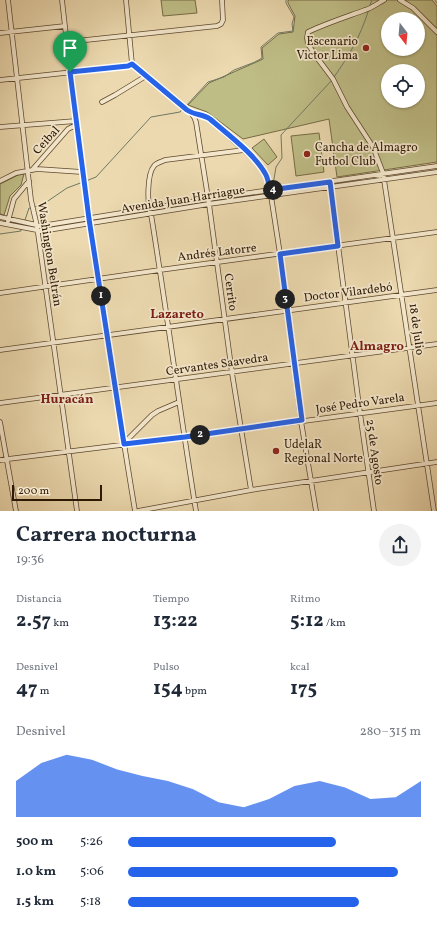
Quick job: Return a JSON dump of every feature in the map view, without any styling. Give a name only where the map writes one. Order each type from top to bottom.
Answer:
[{"type":"street","name":"Washington Beltrán","points":[[8,0],[22,124],[30,170],[29,181],[31,200],[37,226],[77,511]]},
{"type":"street","points":[[62,0],[89,221],[124,444],[137,511],[251,490],[437,462]]},
{"type":"street","points":[[126,0],[132,64],[189,112],[206,116],[210,119],[262,167],[267,176],[280,254],[286,310],[316,511]]},
{"type":"street","points":[[67,42],[130,34],[217,26],[221,24],[223,20],[222,0]]},
{"type":"street","name":"18 de Julio","points":[[384,0],[364,11],[333,21],[308,32],[307,38],[308,44],[333,79],[347,107],[373,147],[383,174],[434,511]]},
{"type":"street","points":[[400,0],[413,8],[437,32]]},
{"type":"street","points":[[0,33],[65,26]]},
{"type":"street","points":[[0,80],[128,66],[132,64]]},
{"type":"street","points":[[102,102],[146,76]]},
{"type":"street","name":"Cerrito","points":[[189,112],[196,122],[202,155],[232,373],[251,490]]},
{"type":"street","points":[[0,127],[22,124],[76,121]]},
{"type":"street","name":"Ceibal","points":[[30,170],[68,130],[77,126]]},
{"type":"street","points":[[196,511],[169,327],[149,208],[150,174],[153,167],[165,160],[244,150]]},
{"type":"street","name":"Avenida Juan Harriague","points":[[28,227],[37,231],[149,208],[437,166]]},
{"type":"street","points":[[0,181],[16,173],[30,170],[46,169],[82,172]]},
{"type":"street","name":"Avenida Juan Harriague","points":[[28,227],[151,214],[209,204],[437,172]]},
{"type":"street","points":[[7,225],[14,200],[29,181]]},
{"type":"street","name":"25 de Agosto","points":[[330,182],[352,356],[374,511]]},
{"type":"street","points":[[0,217],[20,222],[28,227]]},
{"type":"street","points":[[0,223],[19,228],[28,227]]},
{"type":"street","name":"Andrés Latorre","points":[[0,294],[160,270],[437,232]]},
{"type":"street","name":"Doctor Vilardebó","points":[[0,350],[437,290]]},
{"type":"street","name":"Cervantes Saavedra","points":[[0,403],[232,373],[437,344]]},
{"type":"street","points":[[124,444],[152,415],[179,402]]},
{"type":"street","name":"José Pedro Varela","points":[[0,460],[437,403]]},
{"type":"street","points":[[0,422],[16,511]]},
{"type":"shaded area","points":[[161,0],[195,0],[197,13],[163,16]]},
{"type":"shaded area","points":[[288,0],[432,0],[437,6],[437,162],[337,177],[329,119],[243,139],[207,112],[188,105],[209,83],[263,59],[262,48],[279,34],[293,32],[295,16],[288,3]]},
{"type":"shaded area","name":"Cancha de Almagro Futbol Club","points":[[319,133],[324,172],[296,176],[291,136]]},
{"type":"shaded area","points":[[264,139],[277,157],[268,165],[252,148]]},
{"type":"shaded area","points":[[24,174],[21,185],[10,196],[4,215],[0,214],[0,184],[18,175]]},
{"type":"waterway","points":[[186,106],[208,82],[224,77],[234,70],[262,58],[261,47],[278,33],[293,31],[292,24],[294,17],[286,3],[286,0]]},
{"type":"waterway","points":[[370,5],[372,0]]},
{"type":"waterway","points":[[334,77],[354,46],[368,12]]},
{"type":"waterway","points":[[273,185],[276,167],[282,158],[281,135],[332,80]]},
{"type":"waterway","points":[[86,181],[96,177],[151,117],[180,112],[183,108]]},
{"type":"waterway","points":[[34,207],[45,203],[67,188],[83,182]]},
{"type":"waterway","points":[[25,220],[29,208],[31,208]]},
{"type":"waterway","points":[[0,234],[21,231],[21,229]]},
{"type":"place","name":"Escenario Victor Lima","points":[[366,48]]},
{"type":"place","name":"Cancha de Almagro Futbol Club","points":[[307,154]]},
{"type":"place","name":"UdelaR Regional Norte","points":[[276,451]]},
{"type":"district","name":"Lazareto","points":[[177,313]]},
{"type":"district","name":"Almagro","points":[[377,345]]},
{"type":"district","name":"Huracán","points":[[67,398]]},
{"type":"route","points":[[132,64],[190,113],[206,116],[210,119],[244,150],[262,167],[267,176],[270,190],[330,182],[338,246],[280,254],[286,310],[302,420],[185,437],[124,444],[82,172],[70,72],[128,66],[132,64]]}]
